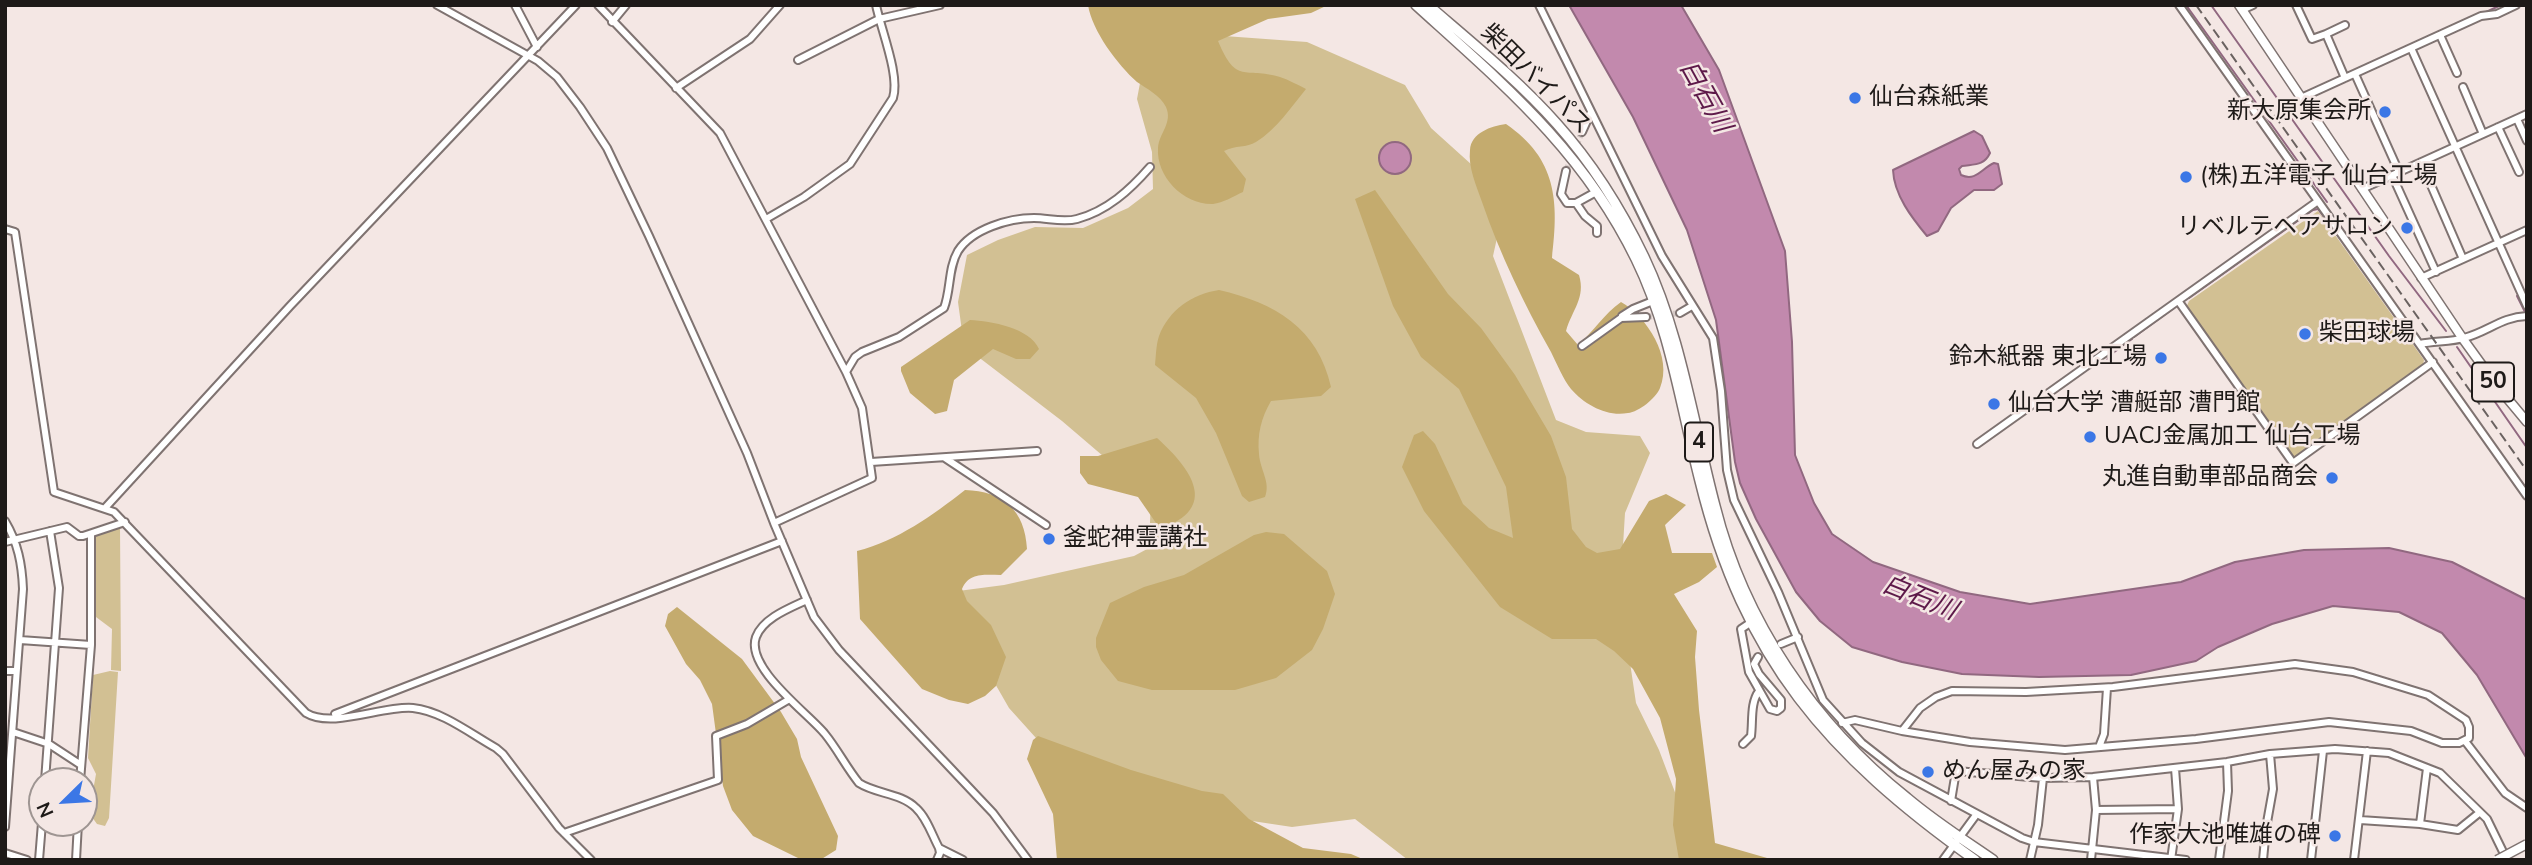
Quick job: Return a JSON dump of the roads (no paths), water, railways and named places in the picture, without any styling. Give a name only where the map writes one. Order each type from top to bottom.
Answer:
[{"type":"highway","name":"柴田バイパス","points":[[1416,5],[1525,104],[1574,159],[1635,257],[1671,357],[1711,524],[1723,561],[1750,623],[1786,682],[1830,738],[1874,782],[1957,841],[1993,860]]},
{"type":"highway","name":"柴田バイパス","points":[[1428,5],[1518,84],[1557,124],[1588,162],[1623,216],[1653,278],[1670,322],[1715,510],[1730,554],[1751,604],[1776,652],[1810,700],[1853,748],[1975,860]]},
{"type":"main road","name":"50","points":[[2240,8],[2463,339],[2527,422]]},
{"type":"main road","points":[[2497,860],[2527,844]]},
{"type":"street","points":[[437,5],[529,56],[565,87],[607,148],[747,453],[774,523],[823,631],[993,813],[1028,860]]},
{"type":"street","points":[[515,5],[537,47]]},
{"type":"street","points":[[105,508],[290,306],[576,5]]},
{"type":"street","points":[[598,5],[722,135],[846,372],[862,408],[872,478],[774,523]]},
{"type":"street","points":[[612,22],[626,5]]},
{"type":"street","points":[[676,88],[750,40],[780,5]]},
{"type":"street","points":[[766,219],[804,197],[850,164],[892,98],[895,90],[893,74],[876,5]]},
{"type":"street","points":[[798,60],[879,19],[940,5]]},
{"type":"street","points":[[1539,5],[1662,256],[1692,306],[1709,328],[1715,348],[1726,460],[1734,500],[1797,637],[1818,690],[1842,723],[1862,743],[1899,772],[1976,815],[2034,842],[2186,860]]},
{"type":"street","points":[[2179,5],[2527,496]]},
{"type":"street","points":[[2240,8],[2253,5]]},
{"type":"street","points":[[2296,5],[2312,39],[2345,25]]},
{"type":"street","points":[[2301,98],[2481,16],[2497,14],[2516,5]]},
{"type":"street","points":[[2326,34],[2345,78]]},
{"type":"street","points":[[2440,35],[2456,73]]},
{"type":"street","points":[[2410,48],[2527,306]]},
{"type":"street","points":[[2355,74],[2436,272]]},
{"type":"street","points":[[2463,87],[2483,134]]},
{"type":"street","points":[[1582,132],[1591,112]]},
{"type":"street","points":[[2362,189],[2527,114]]},
{"type":"street","points":[[2517,119],[2527,141]]},
{"type":"street","points":[[2498,127],[2519,172]]},
{"type":"street","points":[[2421,163],[2463,259]]},
{"type":"street","points":[[846,372],[855,357],[862,352],[899,337],[944,308],[948,299],[954,259],[959,249],[975,234],[1016,219],[1076,219],[1103,208],[1122,196],[1150,167]]},
{"type":"street","points":[[1566,170],[1561,194],[1567,203],[1576,204],[1596,192]]},
{"type":"street","points":[[1978,444],[2318,201]]},
{"type":"street","points":[[1576,204],[1597,226],[1597,233]]},
{"type":"street","points":[[5,229],[15,232],[54,492],[114,512],[310,716],[354,716],[404,707],[436,715],[503,754],[564,833],[591,860]]},
{"type":"street","points":[[2421,278],[2527,230]]},
{"type":"street","points":[[1582,346],[1633,309],[1653,301]]},
{"type":"street","points":[[2179,302],[2293,463],[2433,362]]},
{"type":"street","points":[[1680,313],[1692,306]]},
{"type":"street","points":[[2420,344],[2463,339],[2499,321],[2527,316]]},
{"type":"street","points":[[1621,318],[1646,317]]},
{"type":"street","points":[[871,462],[1037,451]]},
{"type":"street","points":[[945,458],[1046,525]]},
{"type":"street","points":[[5,521],[15,539],[22,564],[20,640],[5,827]]},
{"type":"street","points":[[5,542],[67,527],[79,536],[91,534],[125,522]]},
{"type":"street","points":[[47,767],[59,588],[50,531]]},
{"type":"street","points":[[13,732],[49,744],[81,765],[91,645],[91,534]]},
{"type":"street","points":[[319,717],[358,707],[782,541]]},
{"type":"street","points":[[807,600],[769,621],[760,631],[755,640],[758,656],[788,700],[826,735],[859,783],[918,809],[939,848],[937,860]]},
{"type":"street","points":[[1750,623],[1741,629],[1749,672],[1773,711],[1781,708],[1781,700],[1756,668],[1754,664],[1758,657]]},
{"type":"street","points":[[1781,644],[1797,637]]},
{"type":"street","points":[[20,640],[91,645]]},
{"type":"street","points":[[1902,731],[1920,708],[1936,697],[1952,691],[2026,692],[2107,688],[2283,665],[2325,666],[2374,677],[2428,695],[2466,720],[2470,733],[2465,741]]},
{"type":"street","points":[[5,671],[16,671]]},
{"type":"street","points":[[2099,747],[2104,734],[2107,688]]},
{"type":"street","points":[[1743,744],[1751,736],[1753,705],[1755,695],[1759,691]]},
{"type":"street","points":[[564,833],[719,780],[716,736],[747,724],[788,700]]},
{"type":"street","points":[[1842,723],[1855,720],[1902,731],[2024,748],[2065,750],[2196,740],[2329,722],[2411,731],[2442,743],[2465,741]]},
{"type":"street","points":[[2465,741],[2505,793],[2527,808]]},
{"type":"street","points":[[1951,801],[1956,771],[2042,778],[2093,777],[2227,762],[2270,754],[2323,751],[2389,753],[2440,773],[2487,819],[2507,860]]},
{"type":"street","points":[[2311,860],[2323,751]]},
{"type":"street","points":[[2354,860],[2367,751]]},
{"type":"street","points":[[2263,860],[2273,789],[2270,754]]},
{"type":"street","points":[[2219,860],[2228,791],[2227,762]]},
{"type":"street","points":[[2171,859],[2178,809],[2175,768]]},
{"type":"street","points":[[2420,824],[2427,768]]},
{"type":"street","points":[[2091,860],[2096,810],[2093,777]]},
{"type":"street","points":[[2030,860],[2042,778]]},
{"type":"street","points":[[2096,810],[2178,809]]},
{"type":"street","points":[[2360,821],[2420,824],[2458,830],[2479,813]]},
{"type":"street","points":[[1943,860],[1976,815]]},
{"type":"street","points":[[39,860],[41,837]]},
{"type":"street","points":[[76,860],[77,837]]},
{"type":"street","points":[[939,848],[963,860]]},
{"type":"street","points":[[5,853],[27,860]]},
{"type":"water","name":"白石川","points":[[1569,5],[1681,5],[1719,70],[1785,251],[1792,342],[1795,455],[1814,503],[1832,534],[1873,562],[1960,592],[2030,604],[2181,582],[2235,562],[2304,550],[2389,548],[2452,562],[2527,600],[2527,759],[2477,675],[2442,633],[2399,612],[2333,606],[2272,624],[2218,647],[2196,661],[2131,675],[2039,677],[1962,674],[1902,662],[1852,647],[1820,621],[1796,592],[1756,519],[1740,483],[1716,320],[1687,230],[1633,117]]},
{"type":"water","points":[[1974,131],[1982,136],[1990,153],[1982,162],[1962,166],[1959,169],[1961,175],[1975,176],[1994,163],[1998,164],[2002,184],[1994,190],[1974,190],[1951,208],[1938,231],[1927,236],[1900,197],[1893,170]]},
{"type":"water","points":[[1395,142],[1406,147],[1411,158],[1406,169],[1395,174],[1384,169],[1379,158],[1384,147]]},
{"type":"waterway","points":[[2186,5],[2327,202]]},
{"type":"waterway","points":[[2211,5],[2389,256],[2446,331]]},
{"type":"waterway","points":[[2484,13],[2501,5]]},
{"type":"waterway","points":[[2189,298],[2313,210],[2318,209],[2341,240]]},
{"type":"waterway","points":[[2517,296],[2525,312]]},
{"type":"waterway","points":[[2134,337],[2174,308]]},
{"type":"waterway","points":[[2122,346],[2132,339]]},
{"type":"waterway","points":[[2457,347],[2527,448]]},
{"type":"waterway","points":[[2106,363],[2109,356],[2117,350]]},
{"type":"tunnel","points":[[1566,171],[1582,132]]},
{"type":"tunnel","points":[[1646,317],[1680,313]]},
{"type":"railway","points":[[2196,5],[2527,471]]},
{"type":"place","name":"仙台森紙業","points":[[1855,98]]},
{"type":"place","name":"新大原集会所","points":[[2385,112]]},
{"type":"place","name":"(株)五洋電子 仙台工場","points":[[2186,177]]},
{"type":"place","name":"リベルテヘアサロン","points":[[2407,228]]},
{"type":"place","name":"柴田球場","points":[[2305,334]]},
{"type":"place","name":"鈴木紙器 東北工場","points":[[2161,358]]},
{"type":"place","name":"仙台大学 漕艇部 漕門館","points":[[1994,404]]},
{"type":"place","name":"UACJ金属加工 仙台工場","points":[[2090,437]]},
{"type":"place","name":"丸進自動車部品商会","points":[[2332,478]]},
{"type":"place","name":"釜蛇神霊講社","points":[[1049,539]]},
{"type":"place","name":"めん屋みの家","points":[[1928,772]]},
{"type":"place","name":"作家大池唯雄の碑","points":[[2335,836]]}]
